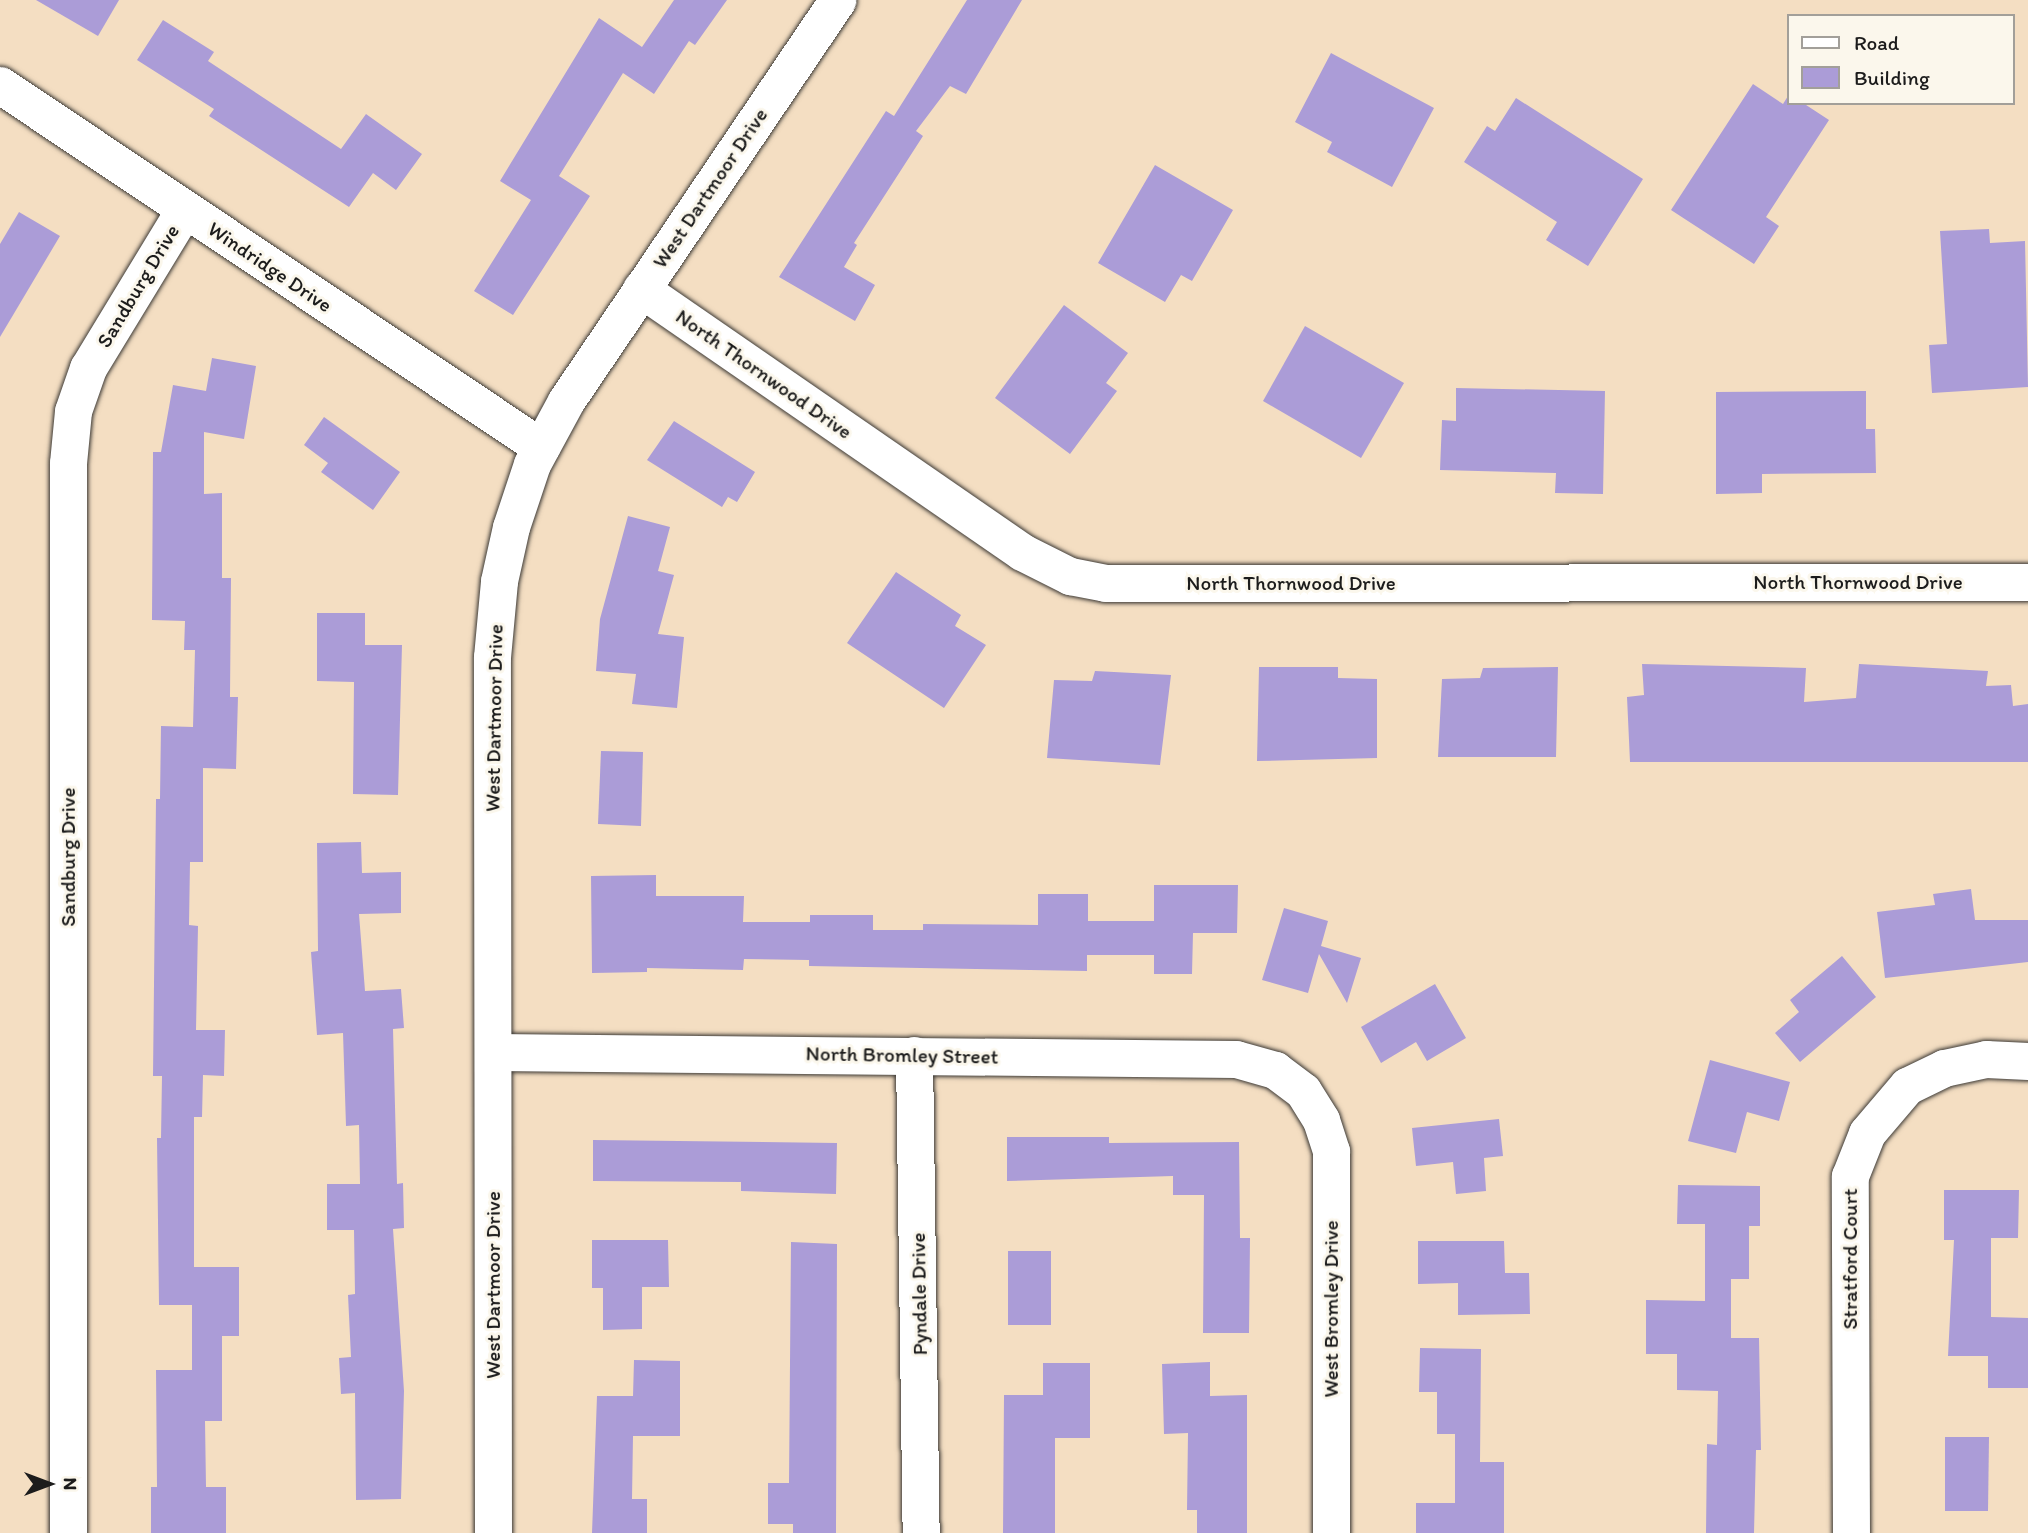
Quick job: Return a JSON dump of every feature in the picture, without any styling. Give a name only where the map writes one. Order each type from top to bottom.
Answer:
[{"type":"street","name":"West Dartmoor Drive","points":[[493,1533],[494,622],[511,527],[541,447],[566,401],[837,0]]},
{"type":"street","name":"Windridge Drive","points":[[0,85],[541,447]]},
{"type":"street","name":"Sandburg Drive","points":[[68,1533],[68,463],[74,411],[88,368],[184,210]]},
{"type":"street","name":"North Thornwood Drive","points":[[641,289],[1023,552],[1070,576],[1104,583],[2028,582]]},
{"type":"street","name":"North Bromley Street","points":[[493,1052],[1236,1059],[1275,1070],[1303,1091]]},
{"type":"street","name":"Pyndale Drive","points":[[914,1055],[921,1533]]},
{"type":"street","name":"Stratford Court","points":[[1851,1533],[1850,1176],[1867,1133],[1907,1086],[1944,1068],[1986,1059],[2028,1061]]},
{"type":"street","name":"West Bromley Drive","points":[[1303,1091],[1321,1120],[1331,1151],[1331,1533]]},
{"type":"building","points":[[36,0],[119,0],[98,36]]},
{"type":"building","points":[[674,0],[727,0],[695,45],[689,41],[654,94],[623,73],[559,176],[590,196],[513,315],[474,291],[531,200],[500,181],[599,18],[642,47]]},
{"type":"building","points":[[967,0],[1022,0],[966,94],[950,86],[916,131],[923,136],[854,243],[857,245],[844,267],[875,285],[855,321],[779,277],[886,111],[894,116]]},
{"type":"building","points":[[163,20],[214,52],[208,61],[341,149],[366,114],[422,154],[396,190],[373,173],[349,207],[209,116],[214,109],[137,60]]},
{"type":"building","points":[[1331,53],[1434,108],[1392,187],[1327,152],[1332,142],[1295,122]]},
{"type":"building","points":[[1753,84],[1783,104],[1786,99],[1786,105],[1806,105],[1829,120],[1766,217],[1779,226],[1754,264],[1671,210]]},
{"type":"building","points":[[1516,98],[1643,179],[1588,266],[1546,240],[1557,222],[1464,162],[1487,126],[1495,131]]},
{"type":"building","points":[[1155,165],[1233,210],[1192,281],[1181,275],[1165,302],[1098,263]]},
{"type":"building","points":[[19,212],[60,236],[0,337],[0,244]]},
{"type":"building","points":[[1989,229],[1990,243],[2025,241],[2028,387],[1932,393],[1929,345],[1947,344],[1940,231]]},
{"type":"building","points":[[1064,305],[1128,353],[1106,383],[1117,391],[1070,454],[995,398]]},
{"type":"building","points":[[1305,326],[1404,383],[1361,458],[1263,401]]},
{"type":"building","points":[[212,358],[256,366],[244,439],[204,432],[204,494],[222,493],[222,578],[231,578],[230,697],[238,697],[236,769],[203,768],[203,862],[190,862],[189,925],[198,926],[196,1030],[225,1030],[224,1076],[203,1075],[202,1117],[194,1117],[194,1267],[239,1267],[239,1336],[222,1336],[222,1421],[205,1421],[206,1487],[226,1487],[226,1533],[151,1533],[151,1487],[157,1487],[156,1370],[192,1370],[192,1305],[159,1305],[157,1138],[161,1138],[162,1076],[153,1076],[156,799],[160,799],[161,726],[193,727],[195,650],[184,650],[185,621],[152,620],[153,452],[161,452],[173,385],[206,391]]},
{"type":"building","points":[[1456,388],[1605,391],[1603,494],[1555,493],[1556,473],[1440,470],[1442,420],[1456,421]]},
{"type":"building","points":[[1866,391],[1866,429],[1875,429],[1876,473],[1762,474],[1762,493],[1716,494],[1716,392]]},
{"type":"building","points":[[324,417],[400,472],[373,510],[321,472],[328,463],[304,445]]},
{"type":"building","points":[[674,421],[755,472],[737,502],[728,497],[722,507],[647,460]]},
{"type":"building","points":[[628,516],[670,527],[658,571],[674,575],[658,634],[684,637],[677,708],[632,704],[636,674],[596,671],[600,619]]},
{"type":"building","points":[[896,572],[961,615],[955,626],[986,645],[944,708],[847,643]]},
{"type":"building","points":[[317,613],[365,613],[365,645],[402,645],[398,795],[353,794],[354,682],[317,681]]},
{"type":"building","points":[[1642,664],[1806,668],[1804,702],[1856,698],[1859,664],[1988,671],[1986,686],[2011,685],[2013,706],[2028,704],[2028,762],[1630,762],[1627,697],[1644,695]]},
{"type":"building","points":[[1259,667],[1338,667],[1338,678],[1377,679],[1377,758],[1257,761]]},
{"type":"building","points":[[1558,667],[1556,757],[1438,757],[1442,679],[1480,678],[1483,668]]},
{"type":"building","points":[[1095,671],[1171,675],[1160,765],[1047,758],[1054,680],[1092,681]]},
{"type":"building","points":[[601,751],[643,752],[641,826],[598,824]]},
{"type":"building","points":[[361,842],[362,873],[401,872],[401,913],[359,914],[365,991],[401,989],[404,1028],[393,1029],[397,1184],[403,1183],[404,1228],[393,1229],[404,1391],[401,1499],[356,1500],[355,1393],[341,1394],[339,1358],[351,1357],[348,1295],[355,1294],[354,1230],[327,1230],[327,1184],[360,1184],[359,1125],[346,1126],[343,1033],[317,1035],[311,952],[318,951],[317,843]]},
{"type":"building","points":[[656,875],[656,896],[744,896],[743,922],[810,922],[810,915],[873,915],[873,930],[923,930],[923,924],[1038,925],[1038,894],[1088,894],[1088,921],[1154,921],[1154,885],[1238,885],[1237,933],[1193,933],[1192,974],[1154,974],[1154,955],[1087,955],[1087,971],[809,966],[809,960],[744,959],[743,970],[647,968],[647,972],[592,973],[591,876]]},
{"type":"building","points":[[1971,889],[1975,920],[2028,920],[2028,962],[1885,978],[1877,912],[1935,905],[1933,894]]},
{"type":"building","points":[[1284,908],[1328,921],[1321,946],[1361,958],[1347,1003],[1319,954],[1308,993],[1262,980]]},
{"type":"building","points":[[1842,956],[1876,997],[1800,1062],[1775,1033],[1799,1012],[1790,1000]]},
{"type":"building","points":[[1435,984],[1466,1038],[1427,1061],[1416,1042],[1381,1063],[1361,1027]]},
{"type":"building","points":[[1710,1060],[1790,1082],[1779,1121],[1747,1112],[1736,1153],[1688,1141]]},
{"type":"building","points":[[1499,1119],[1503,1156],[1484,1158],[1486,1191],[1456,1194],[1453,1162],[1416,1166],[1412,1128]]},
{"type":"building","points":[[1007,1137],[1109,1137],[1109,1143],[1239,1142],[1240,1238],[1250,1238],[1249,1333],[1203,1333],[1204,1195],[1173,1195],[1173,1176],[1007,1181]]},
{"type":"building","points":[[593,1140],[837,1143],[836,1194],[741,1191],[741,1182],[593,1181]]},
{"type":"building","points":[[1678,1185],[1760,1186],[1760,1226],[1749,1226],[1749,1279],[1731,1279],[1731,1338],[1759,1338],[1761,1450],[1756,1450],[1754,1533],[1706,1533],[1707,1444],[1717,1445],[1718,1391],[1677,1390],[1677,1354],[1646,1354],[1646,1300],[1705,1301],[1705,1224],[1677,1224]]},
{"type":"building","points":[[1944,1190],[2019,1190],[2018,1238],[1991,1238],[1991,1317],[2028,1318],[2028,1388],[1988,1388],[1988,1356],[1948,1356],[1954,1240],[1944,1240]]},
{"type":"building","points":[[592,1240],[668,1240],[669,1287],[642,1287],[642,1329],[603,1330],[603,1288],[592,1288]]},
{"type":"building","points":[[1418,1241],[1504,1241],[1505,1273],[1529,1273],[1530,1314],[1458,1315],[1458,1283],[1418,1284]]},
{"type":"building","points":[[791,1242],[837,1244],[836,1533],[793,1533],[793,1524],[768,1524],[768,1483],[789,1483]]},
{"type":"building","points":[[1008,1251],[1051,1251],[1051,1325],[1008,1325]]},
{"type":"building","points":[[1420,1348],[1481,1349],[1480,1462],[1504,1462],[1504,1533],[1416,1533],[1416,1503],[1455,1503],[1455,1434],[1437,1434],[1437,1392],[1419,1392]]},
{"type":"building","points":[[634,1360],[680,1361],[680,1436],[633,1436],[632,1499],[647,1499],[647,1533],[592,1533],[597,1396],[633,1396]]},
{"type":"building","points":[[1210,1362],[1210,1396],[1247,1395],[1247,1533],[1197,1533],[1197,1510],[1187,1510],[1188,1433],[1164,1434],[1162,1364]]},
{"type":"building","points":[[1043,1363],[1090,1363],[1090,1438],[1055,1438],[1055,1533],[1003,1533],[1004,1395],[1043,1395]]},
{"type":"building","points":[[1945,1437],[1989,1437],[1988,1511],[1945,1511]]}]
